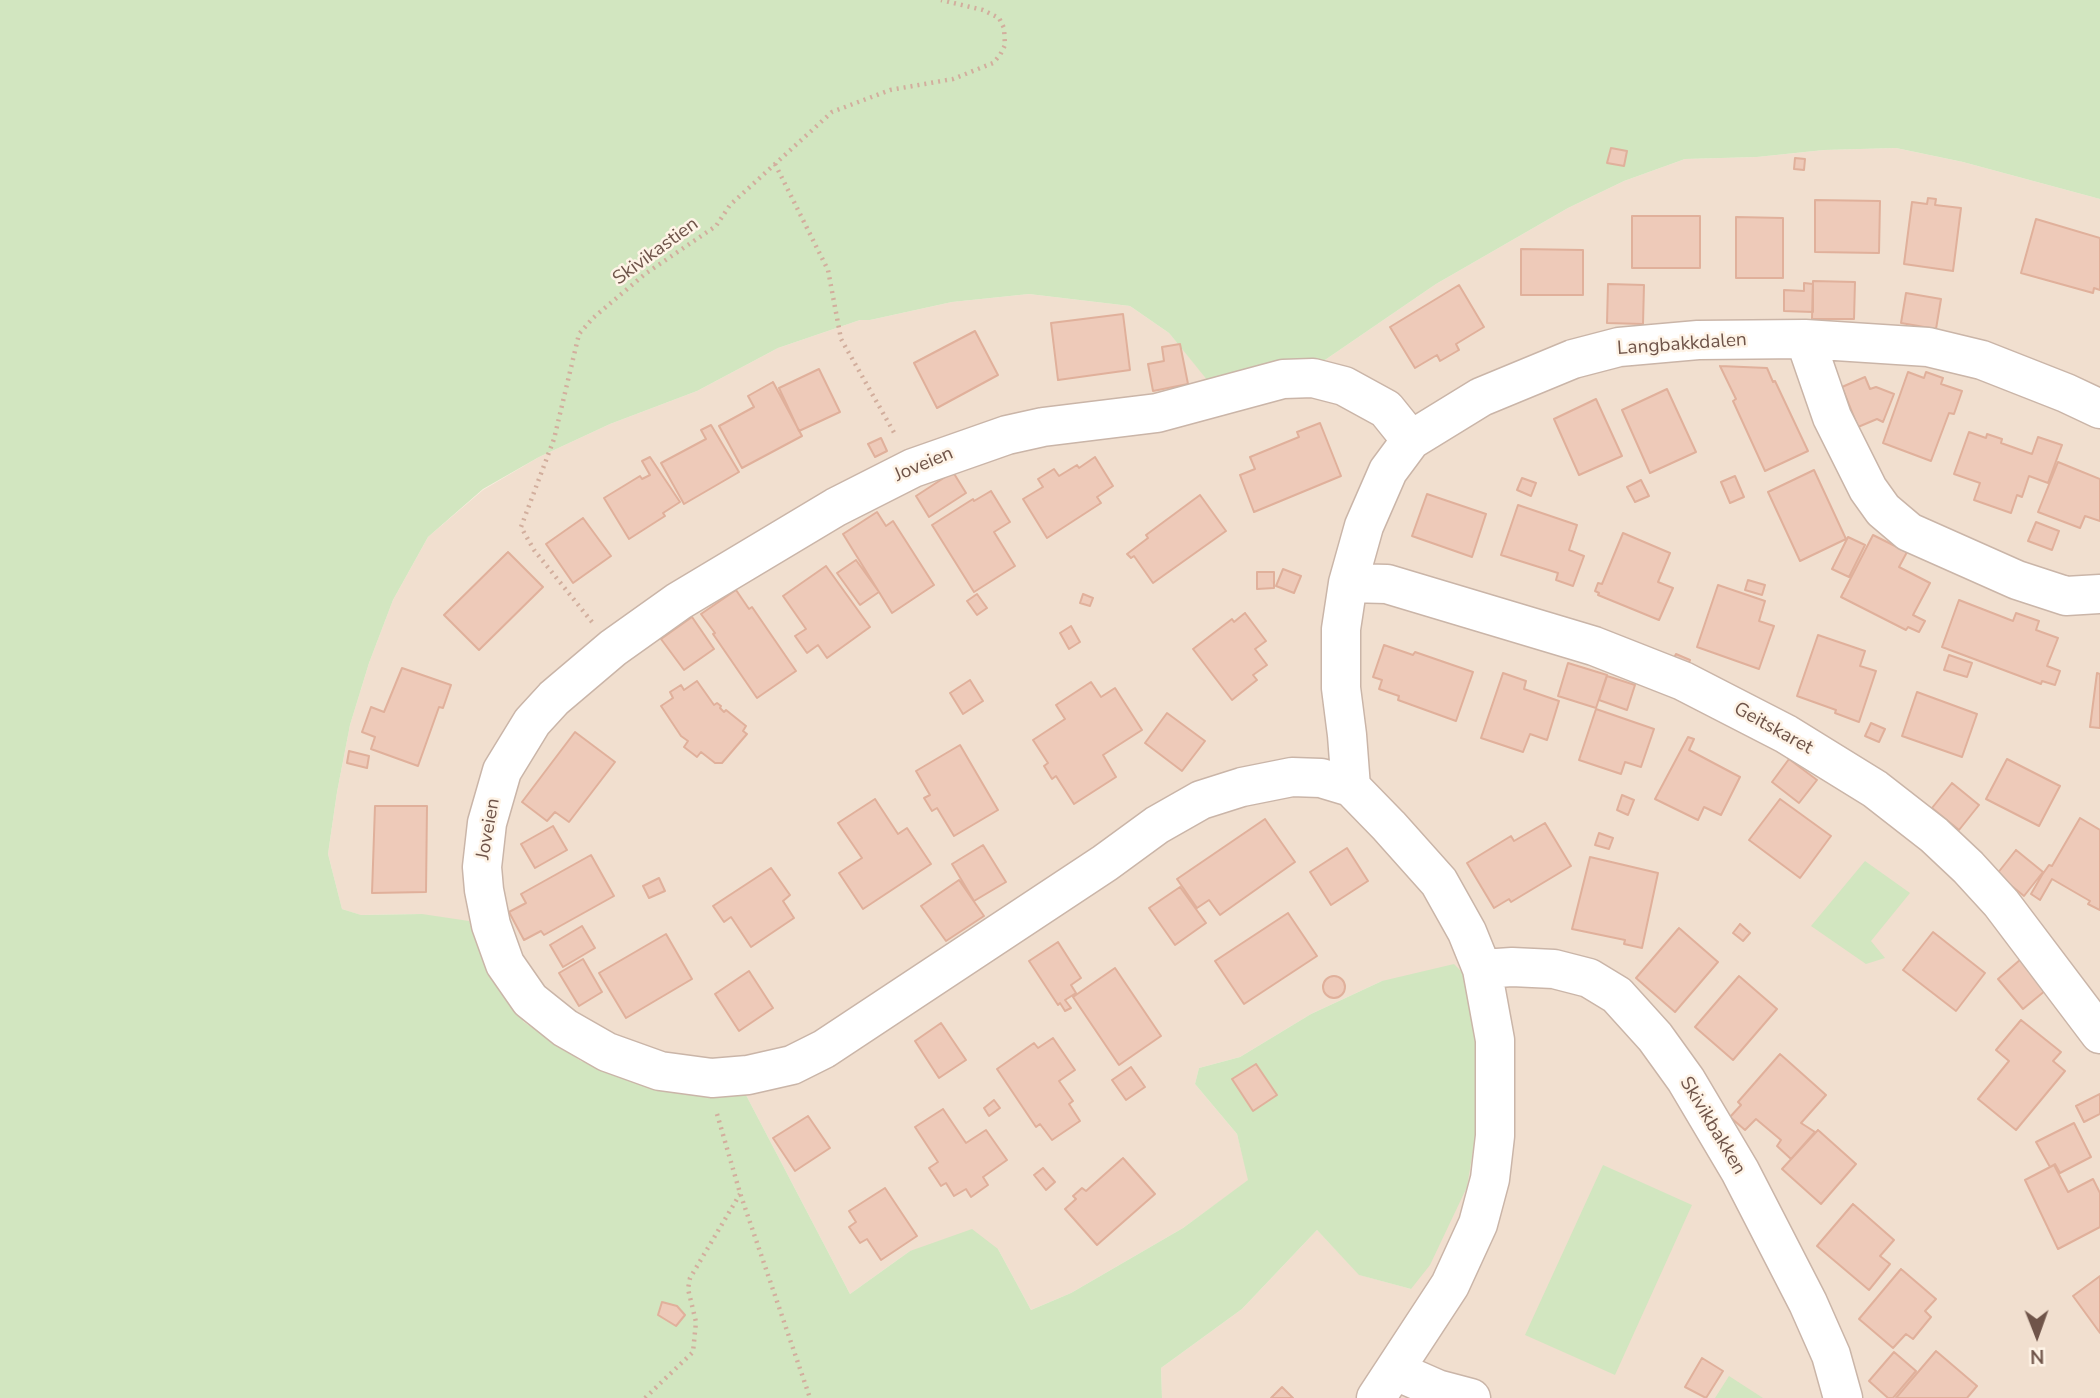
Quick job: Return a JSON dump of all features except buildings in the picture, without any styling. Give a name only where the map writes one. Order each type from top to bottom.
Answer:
[{"type":"street","name":"Langbakkdalen","points":[[1351,787],[1348,735],[1341,688],[1341,629],[1348,583],[1364,526],[1388,471],[1411,440],[1481,397],[1573,359],[1619,347],[1698,340],[1805,339],[1928,347],[1993,364],[2100,409]]},
{"type":"street","points":[[1805,339],[1832,417],[1868,489],[1883,510],[1909,532],[2017,580],[2066,596],[2100,594]]},
{"type":"street","name":"Joveien","points":[[1351,787],[1321,778],[1292,777],[1242,787],[1201,800],[1157,825],[1082,879],[824,1049],[792,1065],[748,1075],[712,1078],[660,1071],[607,1052],[565,1028],[530,1000],[505,964],[491,925],[484,890],[487,822],[502,771],[532,722],[554,698],[613,648],[723,573],[836,507],[913,468],[1007,435],[1157,413],[1283,379],[1313,378],[1344,386],[1386,410],[1411,440]]},
{"type":"street","name":"Geitskaret","points":[[1348,583],[1387,584],[1594,646],[1683,681],[1797,741],[1875,789],[1934,835],[1968,867],[2009,913],[2100,1034]]},
{"type":"street","points":[[1351,787],[1438,882],[1466,932],[1482,969],[1495,1040],[1495,1136],[1490,1179],[1478,1224],[1450,1285],[1386,1384],[1437,1389],[1471,1398]]},
{"type":"street","name":"Skivikbakken","points":[[1482,969],[1554,969],[1589,978],[1617,995],[1655,1037],[1686,1080],[1740,1171],[1808,1303],[1831,1355],[1843,1398]]},
{"type":"path","name":"Skivikastien","points":[[613,648],[534,550],[520,527],[554,439],[579,334],[593,318],[645,274],[716,226],[730,205],[832,113],[890,90],[953,79],[993,62],[1005,44],[1004,28],[999,18],[983,10],[941,0]]},
{"type":"path","points":[[775,164],[828,270],[841,339],[913,468]]},
{"type":"path","points":[[712,1078],[715,1106],[740,1193],[810,1398]]},
{"type":"path","points":[[645,1398],[693,1352],[696,1322],[688,1289],[690,1278],[740,1193]]},
{"type":"shaded area","points":[[1896,148],[1963,162],[2100,199],[2100,1398],[1162,1398],[1161,1368],[1242,1309],[1317,1230],[1360,1275],[1411,1289],[1382,981],[1311,1014],[1240,1057],[1199,1068],[1195,1084],[1237,1134],[1249,1180],[1183,1228],[1071,1293],[1031,1310],[998,1249],[910,1251],[850,1294],[746,1095],[673,1092],[582,1061],[524,1022],[488,970],[422,914],[360,915],[342,909],[328,854],[337,792],[350,725],[369,663],[393,600],[428,537],[483,490],[539,457],[610,424],[697,391],[778,348],[860,320],[952,302],[1029,294],[1130,306],[1169,333],[1209,381],[1322,362],[1436,284],[1568,208],[1624,181],[1685,159]]},
{"type":"green space","points":[[0,0],[2100,0],[2100,199],[1963,162],[1896,148],[1685,159],[1624,181],[1568,208],[1436,284],[1322,362],[1208,381],[1169,333],[1130,306],[1029,294],[952,302],[860,320],[778,348],[697,391],[610,424],[539,457],[483,489],[428,537],[393,600],[369,663],[350,725],[328,854],[342,909],[361,915],[422,914],[469,921],[488,970],[524,1022],[581,1061],[673,1092],[746,1095],[850,1294],[910,1251],[972,1229],[998,1249],[1031,1310],[1071,1293],[1183,1228],[1248,1180],[1237,1134],[1195,1084],[1199,1068],[1240,1057],[1311,1014],[1382,981],[1454,964],[1464,974],[1475,1013],[1477,1126],[1467,1187],[1430,1265],[1411,1289],[1359,1275],[1317,1230],[1242,1309],[1161,1368],[1162,1398],[0,1398]]},
{"type":"green space","points":[[1865,861],[1910,893],[1871,941],[1885,958],[1866,964],[1811,926]]},
{"type":"green space","points":[[1603,1165],[1692,1205],[1615,1375],[1525,1335]]},
{"type":"green space","points":[[1729,1376],[1763,1398],[1715,1398]]}]
